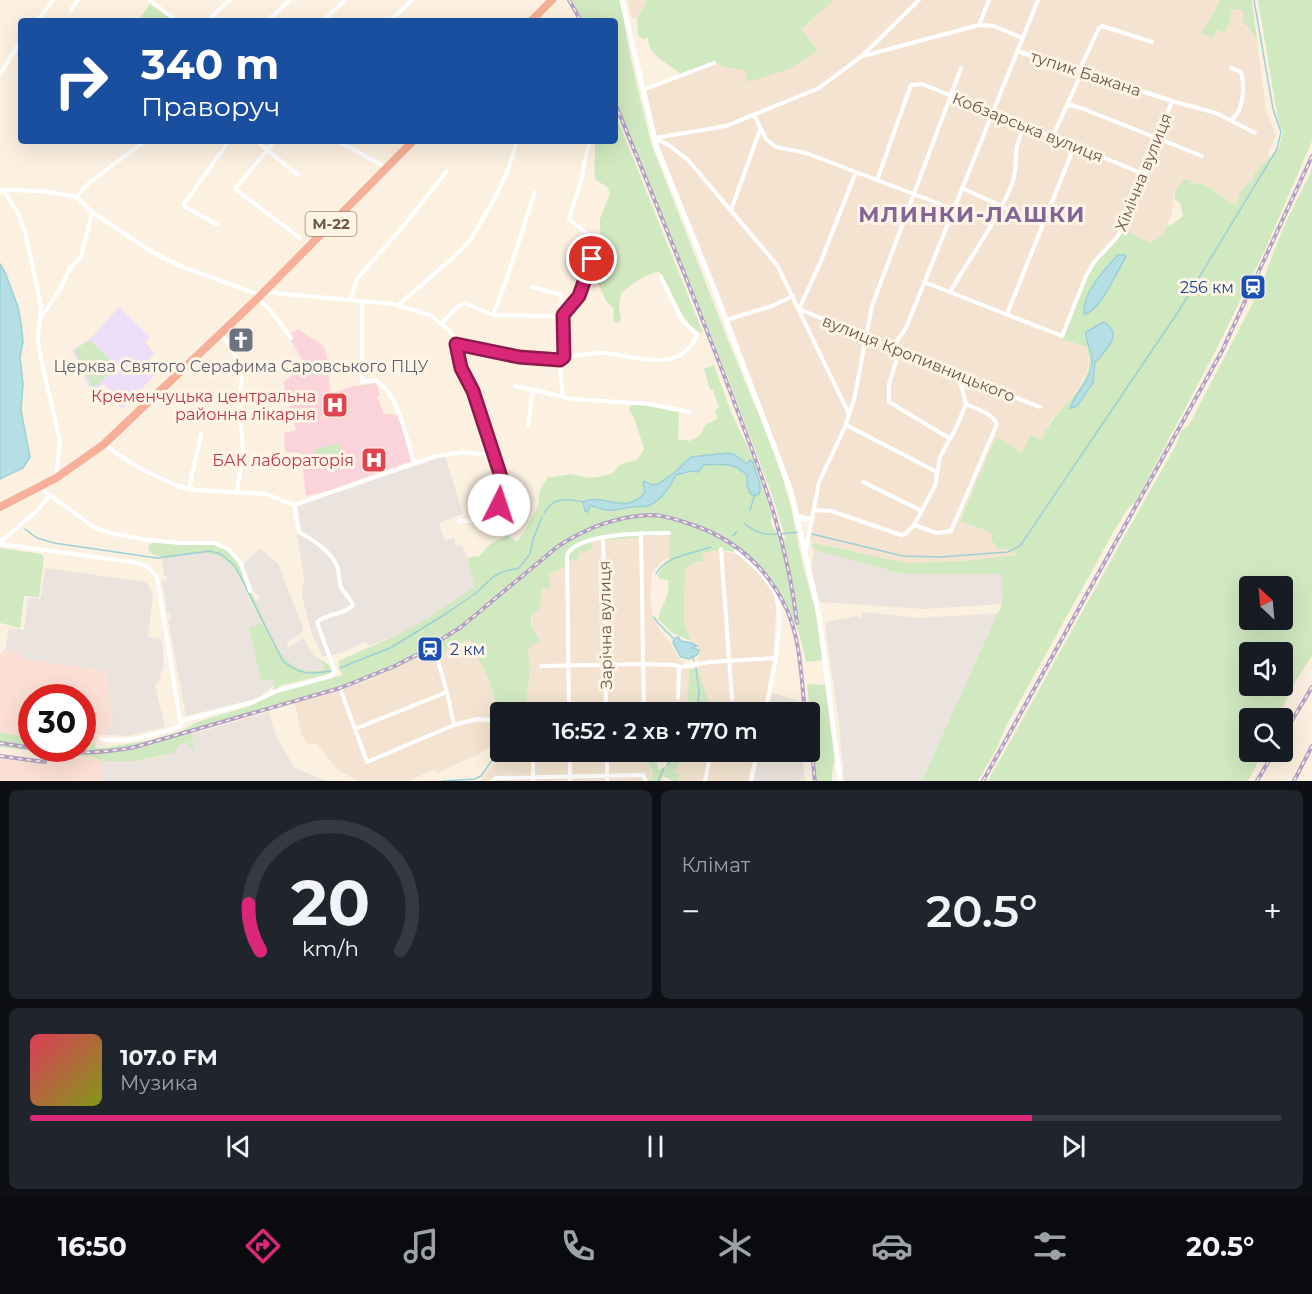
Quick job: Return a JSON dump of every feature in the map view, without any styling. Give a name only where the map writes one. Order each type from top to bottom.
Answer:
[{"type":"highway","points":[[534,18],[552,0]]},
{"type":"highway","name":"М-22","points":[[0,507],[56,478],[103,445],[261,295],[411,144]]},
{"type":"street","points":[[39,18],[53,0]]},
{"type":"street","points":[[71,10],[78,0]]},
{"type":"street","points":[[149,0],[173,18]]},
{"type":"street","points":[[270,18],[290,0]]},
{"type":"street","points":[[326,18],[345,0]]},
{"type":"street","points":[[393,18],[412,0]]},
{"type":"street","points":[[622,0],[654,138],[790,491],[819,615],[840,781]]},
{"type":"street","points":[[654,138],[726,126],[819,88],[862,56],[919,0]]},
{"type":"street","points":[[979,25],[990,0]]},
{"type":"street","points":[[888,347],[894,345],[900,338],[1038,0]]},
{"type":"street","points":[[210,18],[227,1]]},
{"type":"street","points":[[862,56],[979,25],[994,26],[1022,38]]},
{"type":"street","points":[[1052,138],[1099,28],[1102,26],[1152,42]]},
{"type":"street","points":[[0,74],[18,45]]},
{"type":"street","name":"тупик Бажана","points":[[1017,51],[1216,113],[1255,133]]},
{"type":"street","points":[[643,90],[714,63]]},
{"type":"street","points":[[805,557],[819,482],[850,415],[868,337],[872,306],[961,68]]},
{"type":"street","points":[[1230,120],[1238,112],[1243,93],[1241,72],[1231,68]]},
{"type":"street","name":"Кобзарська вулиця","points":[[877,180],[911,85],[922,84],[1144,174]]},
{"type":"street","name":"Хімічна вулиця","points":[[1007,314],[1062,336],[1086,276],[1094,262],[1118,236],[1135,200],[1172,101]]},
{"type":"street","points":[[1066,107],[1071,105],[1202,156]]},
{"type":"street","points":[[754,115],[766,140],[776,147],[806,153],[953,209]]},
{"type":"street","points":[[950,292],[1013,182],[1016,143],[1024,127]]},
{"type":"street","points":[[730,211],[760,129]]},
{"type":"street","points":[[654,138],[670,146],[688,160],[777,265],[850,415]]},
{"type":"street","points":[[76,197],[90,182],[141,144]]},
{"type":"street","points":[[218,225],[185,207],[184,204],[227,144]]},
{"type":"street","points":[[259,144],[298,175]]},
{"type":"street","points":[[273,144],[235,189],[300,238]]},
{"type":"street","points":[[343,144],[387,168]]},
{"type":"street","points":[[397,306],[448,263],[471,239],[497,194],[517,144]]},
{"type":"street","points":[[563,316],[579,296],[592,259],[593,238],[568,219],[582,178],[589,144]]},
{"type":"street","points":[[924,282],[1007,314],[1074,147]]},
{"type":"street","points":[[350,300],[357,279],[447,171]]},
{"type":"street","points":[[799,309],[821,261],[856,172]]},
{"type":"street","points":[[962,188],[1043,225]]},
{"type":"street","points":[[1,191],[43,191],[76,197],[92,212],[152,252],[180,266],[261,295],[350,300],[397,306],[430,315],[442,323],[450,331],[456,344],[461,368],[473,391],[505,489],[493,513],[477,521],[459,521]]},
{"type":"street","points":[[1,191],[18,213],[26,232],[41,305],[39,350],[60,441],[56,478]]},
{"type":"street","points":[[493,315],[535,192]]},
{"type":"street","points":[[40,319],[70,268],[81,257],[92,212]]},
{"type":"street","points":[[456,344],[519,357],[562,359],[601,353],[662,361],[676,357],[686,350],[697,337],[682,320],[662,277]]},
{"type":"street","points":[[532,287],[561,295],[563,397]]},
{"type":"street","points":[[261,295],[291,338]]},
{"type":"street","points":[[726,320],[772,306],[793,296]]},
{"type":"street","points":[[362,301],[362,382],[375,380],[387,389],[401,420],[414,463]]},
{"type":"street","points":[[442,323],[461,304],[493,315],[563,316]]},
{"type":"street","name":"вулиця Кропивницького","points":[[799,309],[1040,407]]},
{"type":"street","points":[[221,333],[239,365],[242,382],[239,393],[243,455],[237,492]]},
{"type":"street","points":[[896,350],[897,358],[889,384],[889,402],[949,438]]},
{"type":"street","points":[[814,510],[831,511],[901,535],[905,534],[914,525],[935,486],[940,457],[966,404],[957,375]]},
{"type":"street","points":[[516,386],[563,397],[650,404],[689,412]]},
{"type":"street","points":[[528,425],[533,389]]},
{"type":"street","points":[[914,525],[937,533],[954,529],[997,424],[994,418],[966,404]]},
{"type":"street","points":[[846,425],[937,472]]},
{"type":"street","points":[[189,489],[201,434]]},
{"type":"street","points":[[103,445],[139,468],[177,486],[189,489],[266,494],[294,505],[436,456],[464,452],[495,456]]},
{"type":"street","points":[[863,482],[922,511]]},
{"type":"street","points":[[39,488],[95,528],[114,534],[168,542],[214,543],[228,549],[240,563],[250,591]]},
{"type":"street","points":[[0,543],[50,497]]},
{"type":"street","points":[[181,721],[253,702],[278,691],[331,676],[335,672],[317,622],[324,617],[350,609],[353,605],[342,590],[337,566],[331,557],[311,537],[299,532],[294,505]]},
{"type":"street","points":[[796,516],[804,519],[812,518]]},
{"type":"street","points":[[641,533],[644,702]]},
{"type":"street","points":[[569,702],[567,555],[570,549],[578,543],[603,538],[641,533],[669,533]]},
{"type":"street","name":"Зарічна вулиця","points":[[603,538],[606,702]]},
{"type":"street","points":[[0,543],[138,563],[148,567],[157,576],[181,726],[148,737],[111,741],[101,738]]},
{"type":"street","points":[[721,549],[732,699]]},
{"type":"street","points":[[736,551],[765,578],[776,596],[779,619],[776,658],[767,702]]},
{"type":"street","points":[[437,658],[454,725]]},
{"type":"street","points":[[541,666],[642,664],[681,667],[776,658]]},
{"type":"street","points":[[678,698],[681,667]]},
{"type":"street","points":[[340,688],[367,762],[454,725],[477,719],[490,721]]},
{"type":"street","points":[[355,729],[447,692]]},
{"type":"street","points":[[533,762],[533,779]]},
{"type":"street","points":[[570,762],[570,779]]},
{"type":"street","points":[[607,762],[607,778]]},
{"type":"street","points":[[705,781],[709,762]]},
{"type":"street","points":[[751,781],[755,762]]},
{"type":"street","points":[[493,781],[496,778],[646,778]]},
{"type":"shaded area","points":[[627,0],[647,0],[637,19],[632,18]]},
{"type":"shaded area","points":[[834,0],[1218,0],[1221,1],[1212,13],[1206,35],[1213,39],[1217,30],[1225,33],[1231,18],[1231,11],[1235,9],[1243,11],[1247,28],[1257,40],[1266,110],[1276,135],[1268,154],[1270,157],[1241,190],[1236,206],[1204,185],[1197,182],[1189,184],[1191,180],[1184,179],[1175,192],[1172,212],[1164,234],[1150,243],[1120,238],[1095,265],[1087,279],[1064,341],[1087,347],[1089,366],[1080,385],[1062,410],[1050,421],[1042,441],[1037,437],[1022,453],[996,438],[960,521],[992,533],[1019,555],[964,561],[906,563],[809,541],[812,524],[805,514],[797,514],[783,461],[657,142],[646,93],[648,86],[713,62],[719,63],[722,67],[745,69],[748,82],[818,49],[801,29]]},
{"type":"shaded area","points":[[119,307],[150,337],[145,342],[154,353],[149,361],[159,371],[122,409],[110,396],[110,391],[104,384],[90,389],[72,350],[91,338]]},
{"type":"shaded area","name":"Кременчуцька центральна районна лікарня","points":[[298,329],[321,344],[325,350],[330,394],[350,387],[376,383],[380,395],[377,397],[384,414],[398,415],[412,461],[331,490],[306,496],[301,453],[285,452],[284,433],[296,430],[283,382],[305,365],[288,335]]},
{"type":"shaded area","points":[[445,456],[463,514],[439,523],[445,541],[454,538],[456,546],[461,545],[465,551],[474,587],[428,618],[397,635],[369,646],[366,642],[341,653],[322,656],[311,631],[302,596],[304,578],[297,534],[301,528],[298,507],[303,503],[343,489]]},
{"type":"shaded area","points":[[670,534],[670,558],[664,559],[652,572],[650,599],[657,626],[689,669],[687,702],[526,702],[530,671],[528,648],[537,634],[532,627],[533,615],[539,609],[542,588],[551,588],[549,574],[565,567],[567,551],[577,559],[591,541],[600,537],[605,541]]},
{"type":"shaded area","points":[[260,548],[278,564],[303,627],[303,632],[287,642],[288,647],[303,638],[324,665],[323,670],[311,671],[293,667],[279,652],[258,609],[256,600],[261,598],[253,590],[243,565]]},
{"type":"shaded area","points":[[814,550],[903,574],[1001,573],[1002,604],[924,609],[820,602],[811,570]]},
{"type":"shaded area","points":[[719,551],[738,554],[762,577],[775,598],[773,661],[765,702],[708,702],[698,669],[699,649],[688,636],[684,624],[685,569],[693,563],[701,562],[703,553]]},
{"type":"shaded area","points":[[204,552],[220,556],[230,562],[235,570],[262,625],[250,627],[262,682],[273,680],[274,684],[260,698],[186,716],[168,620],[171,618],[167,613],[162,581],[167,580],[164,576],[162,558]]},
{"type":"shaded area","points":[[45,568],[146,582],[153,594],[148,637],[160,638],[163,648],[164,669],[160,680],[155,685],[165,727],[127,736],[107,735],[108,727],[113,725],[106,671],[20,658],[20,652],[5,650],[9,628],[24,630],[28,598],[41,598]]},
{"type":"shaded area","points":[[862,612],[920,618],[999,613],[922,781],[844,781],[839,723],[825,626],[827,622],[856,616],[861,619]]},
{"type":"shaded area","points":[[471,639],[487,676],[496,702],[490,702],[490,746],[479,754],[437,773],[435,769],[408,781],[358,781],[338,770],[317,744],[308,744],[302,736],[294,700],[344,686],[346,688],[435,649],[437,654]]},
{"type":"shaded area","points":[[3,650],[21,652],[20,658],[106,671],[113,726],[108,727],[107,735],[99,735],[96,743],[96,684],[18,684],[18,735],[0,733],[0,653]]},
{"type":"shaded area","points":[[772,693],[796,700],[796,702],[770,702]]},
{"type":"shaded area","points":[[269,712],[276,737],[295,768],[327,781],[103,781],[101,761],[135,761],[155,758],[174,753],[183,743],[188,743],[194,749],[192,734]]},
{"type":"shaded area","points":[[0,754],[18,757],[18,762],[96,762],[96,759],[101,761],[103,781],[0,781]]},
{"type":"shaded area","points":[[495,762],[648,762],[652,778],[651,781],[480,781]]},
{"type":"shaded area","points":[[680,762],[753,762],[748,781],[678,781],[680,776],[674,773]]},
{"type":"shaded area","points":[[758,762],[803,762],[805,781],[753,781]]},
{"type":"green space","points":[[572,0],[620,0],[631,60],[651,143],[776,457],[790,503],[803,566],[815,609],[823,660],[806,662],[790,611],[760,566],[754,568],[738,554],[720,551],[702,554],[703,561],[693,563],[685,569],[684,624],[691,641],[672,633],[658,619],[669,586],[668,580],[659,579],[657,575],[670,558],[670,534],[604,541],[604,537],[591,541],[592,549],[581,551],[577,560],[569,560],[567,552],[565,567],[549,574],[551,589],[542,588],[539,609],[531,621],[540,641],[528,648],[530,671],[526,702],[496,702],[470,639],[437,654],[435,650],[345,688],[344,686],[190,731],[194,750],[189,747],[188,743],[183,743],[174,753],[135,761],[101,761],[96,759],[96,748],[151,740],[179,732],[197,722],[250,706],[279,692],[343,675],[338,661],[397,635],[428,618],[474,587],[467,558],[478,557],[490,544],[507,535],[517,542],[538,507],[540,490],[547,478],[570,474],[589,478],[603,476],[613,473],[619,465],[637,460],[644,449],[635,420],[629,410],[631,405],[637,404],[679,412],[678,439],[689,441],[700,436],[705,425],[717,419],[715,410],[719,408],[713,390],[710,390],[704,369],[714,365],[731,412],[754,461],[772,516],[771,524],[779,534],[778,538],[786,539],[772,495],[721,360],[618,106],[618,18],[581,18]],"holes":[[[735,455],[747,464],[750,463],[760,486],[757,495],[754,496],[747,485],[747,476],[743,472],[727,464],[715,463],[683,475],[676,475],[666,491],[644,506],[604,510],[590,505],[588,511],[585,511],[584,501],[632,502],[645,492],[643,484],[647,481],[652,485],[658,484],[691,457]]]},
{"type":"green space","points":[[647,0],[834,0],[801,29],[818,50],[789,69],[748,82],[745,70],[722,67],[719,63],[713,62],[680,74],[659,59],[651,50],[648,37],[644,39],[638,36],[637,19]]},
{"type":"green space","points":[[1218,0],[1252,0],[1257,40],[1243,21],[1243,11],[1236,9],[1231,11],[1231,18],[1225,33],[1217,30],[1213,39],[1201,34],[1220,1]]},
{"type":"green space","points":[[1258,0],[1312,0],[1312,141],[1264,252],[1217,348],[1135,503],[1129,507],[1114,531],[978,781],[922,781],[1002,604],[1001,574],[903,574],[814,550],[811,545],[820,544],[906,563],[964,561],[1018,555],[1011,549],[997,549],[995,543],[992,542],[992,533],[960,521],[996,437],[1022,453],[1031,435],[1042,440],[1052,421],[1080,387],[1089,367],[1087,347],[1063,340],[1089,275],[1124,230],[1150,243],[1164,234],[1168,223],[1170,226],[1183,216],[1180,203],[1175,200],[1175,192],[1184,179],[1192,180],[1189,184],[1207,186],[1236,206],[1241,190],[1279,148],[1283,132],[1278,120]],"holes":[[[1118,255],[1126,257],[1093,311],[1083,311],[1096,282]],[[1086,338],[1113,340],[1095,362],[1093,383],[1075,406],[1091,366],[1090,349]]]},
{"type":"green space","points":[[150,4],[169,18],[140,18]]},
{"type":"green space","points":[[618,120],[703,333],[695,330],[683,315],[658,271],[641,278],[621,293],[619,307],[621,321],[616,323],[613,320],[614,309],[606,301],[596,278],[600,219],[610,193],[607,187],[596,180],[594,144],[618,144]]},
{"type":"green space","points":[[1312,165],[1312,656],[1293,685],[1293,642],[1239,642],[1239,696],[1288,696],[1283,708],[1239,708],[1239,762],[1258,762],[1248,781],[988,781],[1176,445],[1181,431],[1189,425],[1258,293],[1283,228],[1310,174]]},
{"type":"green space","points":[[90,340],[117,366],[95,387],[91,385],[74,350]]},
{"type":"green space","points":[[341,394],[351,412],[341,418],[331,399]]},
{"type":"green space","points":[[339,443],[342,455],[318,461],[315,449]]},
{"type":"green space","points":[[155,541],[203,543],[227,550],[238,564],[272,639],[287,660],[309,671],[323,670],[324,665],[315,656],[329,665],[332,671],[329,674],[279,686],[278,689],[274,689],[273,680],[261,681],[249,627],[262,624],[242,581],[232,566],[217,556],[206,554],[163,557],[155,555],[148,550],[149,545]]},
{"type":"green space","points":[[0,548],[41,554],[44,557],[39,597],[24,596],[20,628],[0,623]]},
{"type":"green space","points":[[689,669],[698,669],[708,702],[687,702]]},
{"type":"green space","points":[[807,684],[826,685],[835,759],[832,781],[817,781],[815,762],[820,762],[820,702],[809,702]]},
{"type":"green space","points":[[0,733],[18,735],[18,749],[0,747]]},
{"type":"green space","points":[[647,762],[656,762],[659,770],[668,765],[666,762],[679,762],[674,772],[680,775],[678,781],[663,776],[661,781],[651,781],[650,765]]},
{"type":"water","points":[[1118,255],[1126,257],[1108,290],[1090,312],[1084,314],[1084,306],[1090,290]]},
{"type":"water","points":[[0,264],[18,307],[21,323],[23,342],[20,357],[23,384],[21,410],[30,457],[23,468],[0,479]]},
{"type":"water","points":[[1104,322],[1113,333],[1112,340],[1095,362],[1093,383],[1077,406],[1070,408],[1087,379],[1091,367],[1092,356],[1086,332]]},
{"type":"water","points":[[728,453],[747,464],[750,460],[753,462],[760,486],[759,494],[754,496],[750,493],[747,476],[738,468],[727,465],[703,465],[699,472],[676,475],[665,493],[648,506],[607,510],[590,505],[588,512],[585,511],[583,502],[591,500],[623,504],[638,499],[645,492],[644,481],[652,485],[658,484],[691,457]]},
{"type":"water","points":[[678,637],[681,641],[697,646],[692,648],[699,650],[697,655],[689,659],[681,657],[673,643]]},
{"type":"waterway","points":[[812,534],[903,556],[940,557],[1008,552],[1020,546],[1178,312],[1277,149],[1281,132],[1273,109],[1254,0]]},
{"type":"waterway","points":[[750,510],[755,494]]},
{"type":"waterway","points":[[544,514],[551,504],[561,500],[584,502]]},
{"type":"waterway","points":[[340,668],[392,647],[476,593],[493,577],[519,568],[530,554],[542,517]]},
{"type":"waterway","points":[[744,523],[763,533],[798,532]]},
{"type":"waterway","points":[[25,529],[37,538],[54,543],[157,558],[210,551],[221,554],[235,566],[283,661],[294,669],[305,672],[330,671]]},
{"type":"waterway","points":[[733,536],[737,531]]},
{"type":"waterway","points":[[656,574],[660,568],[673,559],[711,547]]},
{"type":"waterway","points":[[654,617],[673,638]]},
{"type":"waterway","points":[[692,656],[694,661]]},
{"type":"waterway","points":[[696,668],[698,702]]},
{"type":"waterway","points":[[442,781],[475,779],[481,776],[491,762]]},
{"type":"waterway","points":[[667,765],[670,762]]},
{"type":"waterway","points":[[658,781],[664,768]]},
{"type":"railway","points":[[569,0],[579,18]]},
{"type":"railway","points":[[618,110],[702,319],[762,477],[787,562],[797,623]]},
{"type":"railway","points":[[983,781],[1222,351],[1312,156]]},
{"type":"railway","points":[[96,752],[135,747],[340,688],[395,666],[461,627],[567,540],[613,521],[651,515],[678,520],[719,536],[746,555],[769,580],[779,594],[792,622],[800,660],[804,702]]},
{"type":"railway","points":[[1293,719],[1312,687]]},
{"type":"railway","points":[[0,743],[18,746]]},
{"type":"railway","points":[[1294,781],[1312,746]]},
{"type":"railway","points":[[0,756],[18,758]]},
{"type":"railway","points":[[813,762],[815,781]]},
{"type":"railway","points":[[1257,781],[1268,762]]},
{"type":"place","name":"256 км","points":[[1253,287]]},
{"type":"place","name":"Церква Святого Серафима Саровського ПЦУ","points":[[241,340]]},
{"type":"place","name":"Кременчуцька центральна районна лікарня","points":[[335,405]]},
{"type":"place","name":"БАК лабораторія","points":[[374,460]]},
{"type":"place","name":"2 км","points":[[430,649]]},
{"type":"district","name":"МЛИНКИ-ЛАШКИ","points":[[972,214]]},
{"type":"route","points":[[499,505],[505,489],[473,391],[461,368],[456,344],[519,357],[560,360],[564,357],[563,315],[575,302],[584,287],[592,259]]}]
